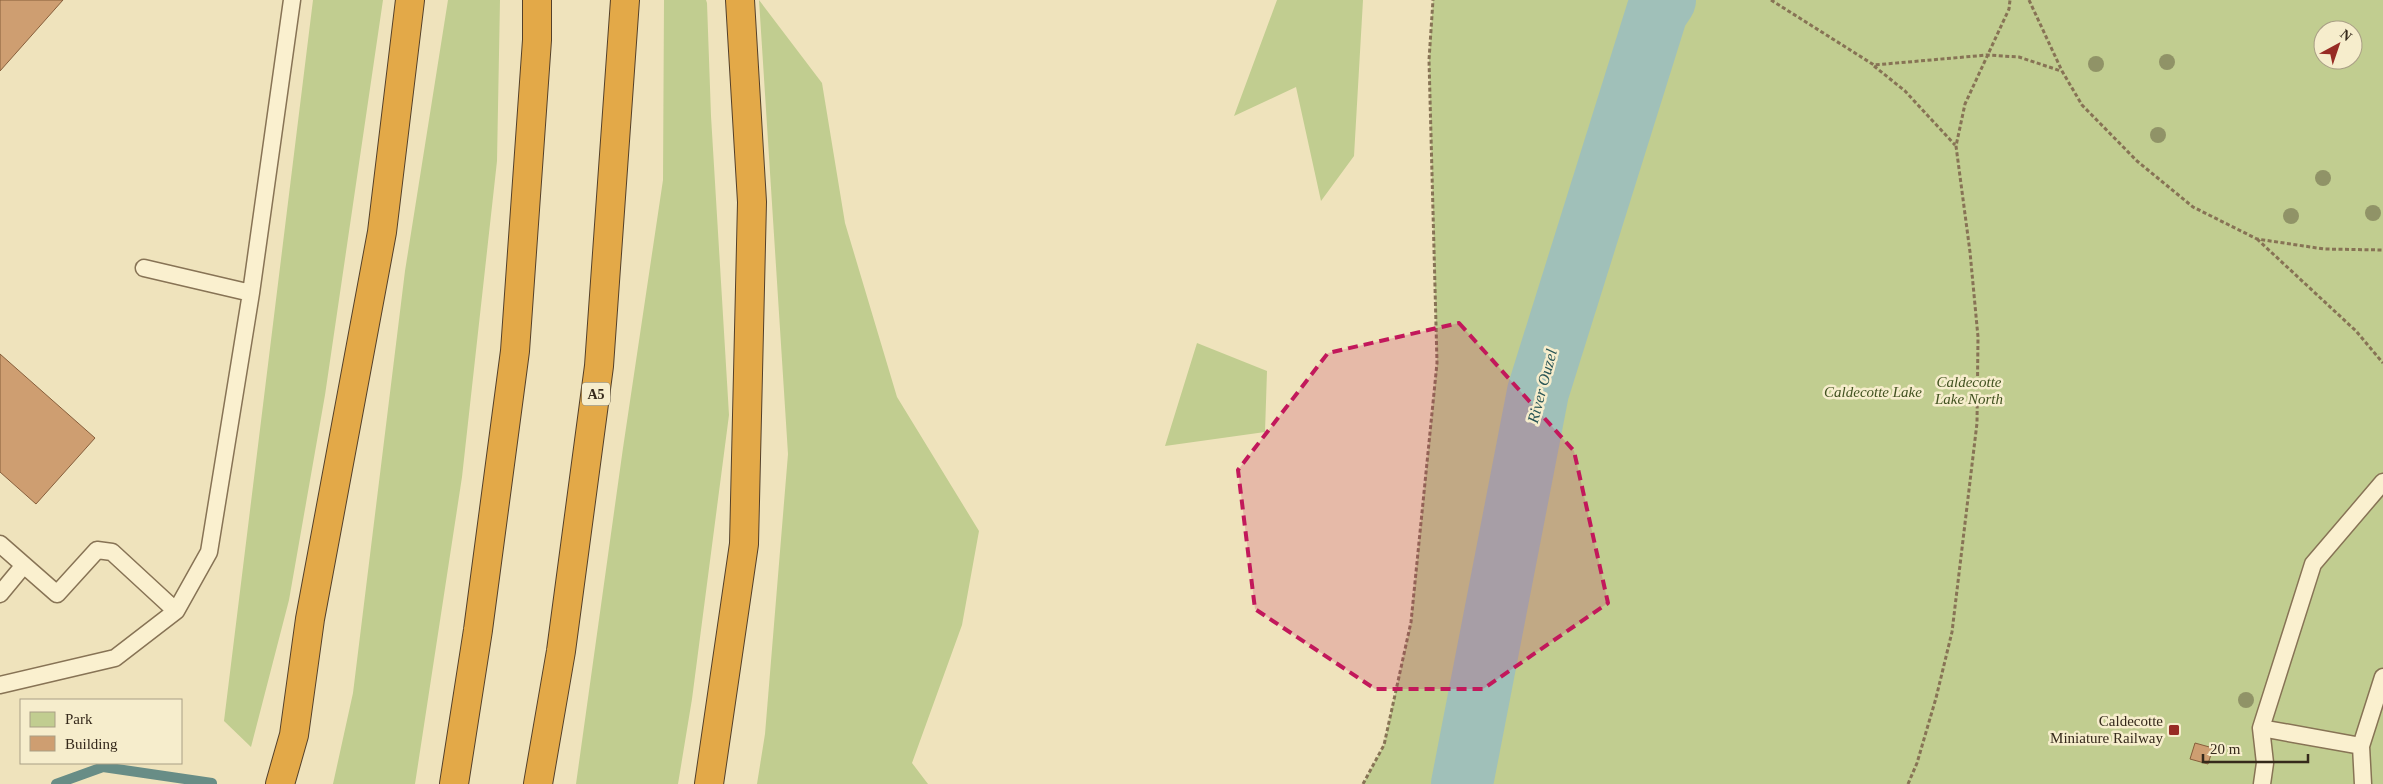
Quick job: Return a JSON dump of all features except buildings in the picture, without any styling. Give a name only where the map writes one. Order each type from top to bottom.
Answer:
[{"type":"highway","points":[[280,784],[294,735],[310,619],[382,232],[410,0]]},
{"type":"highway","points":[[454,784],[478,630],[515,351],[537,40],[537,0]]},
{"type":"highway","name":"A5","points":[[538,784],[561,651],[600,366],[625,0]]},
{"type":"highway","points":[[709,784],[744,544],[752,202],[740,0]]},
{"type":"lane","points":[[0,685],[115,658],[176,611],[209,552],[252,293],[292,0]]},
{"type":"lane","points":[[144,268],[252,293]]},
{"type":"lane","points":[[2262,784],[2265,763],[2261,728],[2313,564],[2383,482]]},
{"type":"lane","points":[[0,544],[57,594],[97,550],[112,552],[176,611]]},
{"type":"lane","points":[[0,594],[24,565]]},
{"type":"lane","points":[[2363,784],[2361,746],[2383,677]]},
{"type":"lane","points":[[2261,728],[2361,746]]},
{"type":"path","points":[[1364,784],[1384,745],[1411,622],[1438,363],[1429,60],[1433,0]]},
{"type":"path","points":[[1771,0],[1874,65],[1905,91],[1956,146]]},
{"type":"path","points":[[1908,784],[1918,763],[1952,632],[1977,423],[1978,337],[1970,252],[1956,146],[1966,104],[2009,8],[2010,0]]},
{"type":"path","points":[[2029,0],[2062,71],[2082,105],[2137,161],[2193,207],[2256,239],[2356,332],[2383,363]]},
{"type":"path","points":[[1874,65],[1987,55],[2019,57],[2062,71]]},
{"type":"path","points":[[2256,239],[2324,249],[2383,250]]},
{"type":"highlighted area","points":[[1459,323],[1574,451],[1608,603],[1483,689],[1375,689],[1255,609],[1238,470],[1328,353]]},
{"type":"green space","points":[[313,0],[383,0],[325,395],[289,600],[251,747],[224,721]]},
{"type":"green space","points":[[448,0],[500,0],[497,161],[462,477],[415,784],[333,784],[353,693],[405,271]]},
{"type":"green space","points":[[664,0],[706,0],[707,3],[711,116],[729,415],[692,699],[678,784],[576,784],[663,180]]},
{"type":"green space","points":[[759,0],[822,83],[845,223],[897,397],[979,531],[962,625],[912,763],[928,784],[757,784],[765,734],[788,454]]},
{"type":"green space","points":[[1277,0],[1363,0],[1354,156],[1321,201],[1296,87],[1234,116]]},
{"type":"green space","name":"Caldecotte Lake","points":[[1433,0],[2383,0],[2383,784],[1363,784],[1384,745],[1411,622],[1437,363],[1429,60]]},
{"type":"green space","points":[[1197,343],[1267,371],[1265,432],[1165,446]]},
{"type":"waterway","name":"River Ouzel","points":[[1462,784],[1538,392],[1657,12],[1665,0]]},
{"type":"waterway","points":[[56,784],[103,767],[212,783]]},
{"type":"place","name":"Caldecotte Miniature Railway","points":[[2174,730]]},
{"type":"park label","name":"Caldecotte Lake North","points":[[1969,390]]}]
